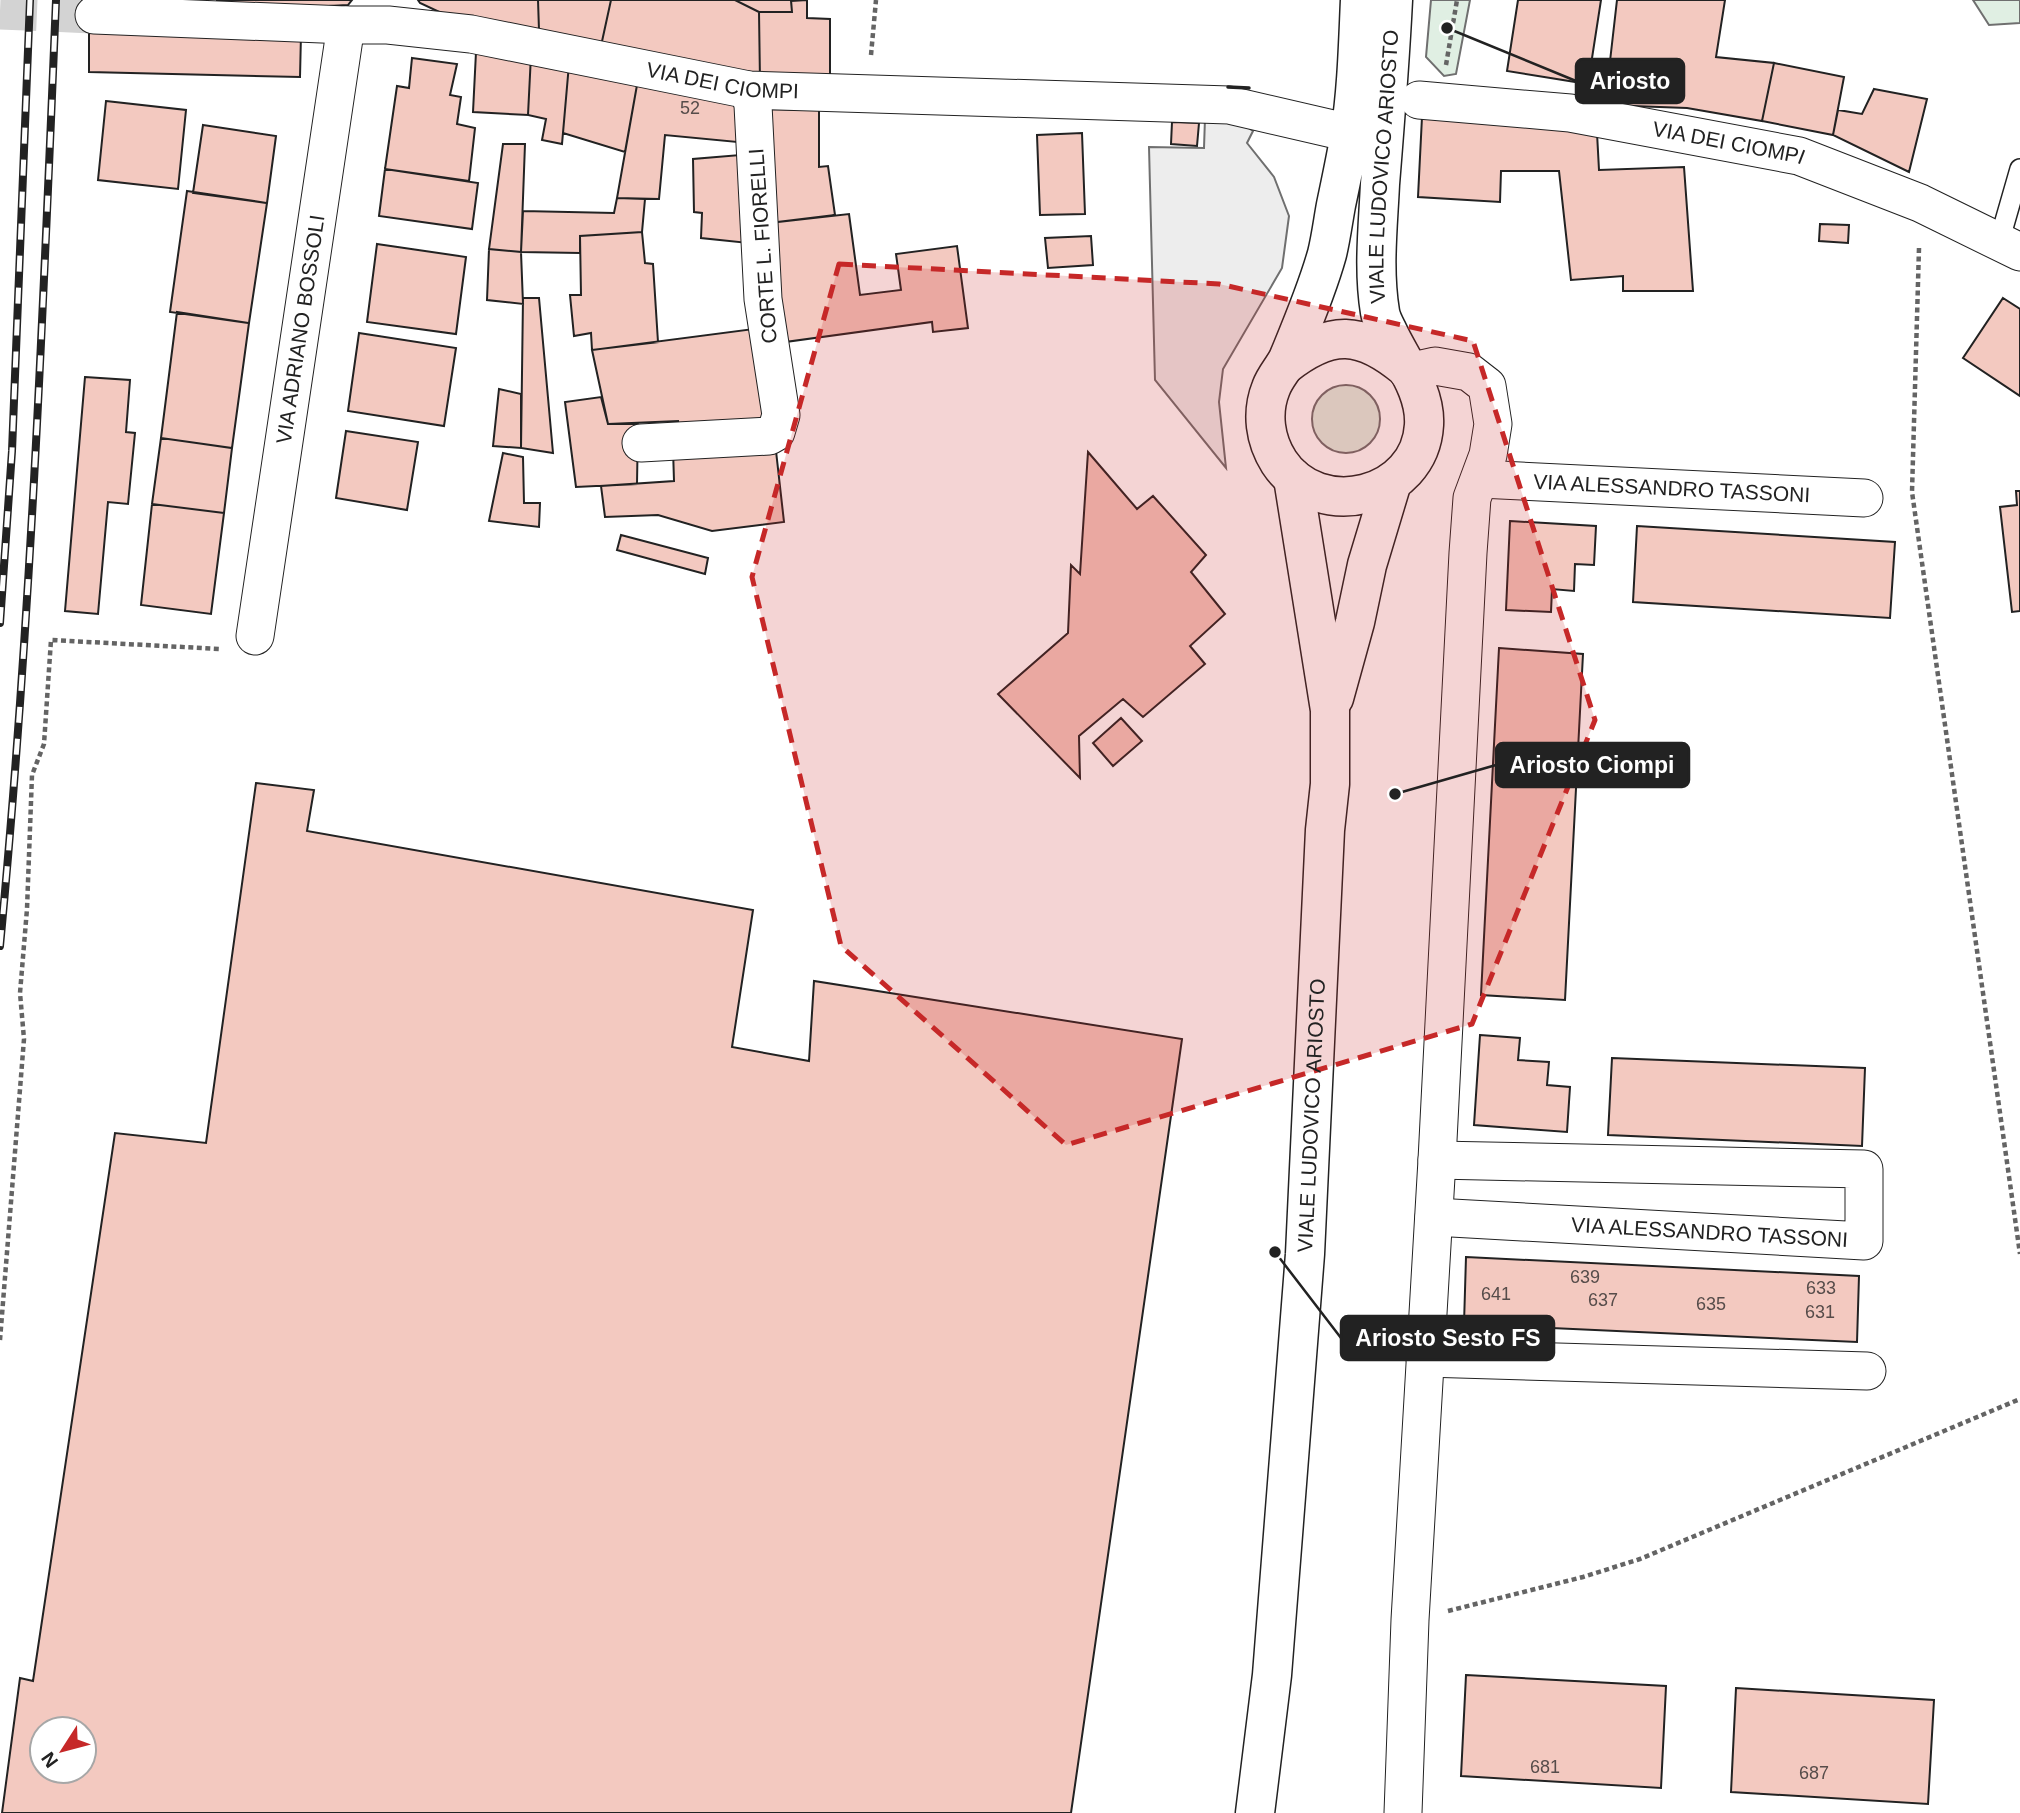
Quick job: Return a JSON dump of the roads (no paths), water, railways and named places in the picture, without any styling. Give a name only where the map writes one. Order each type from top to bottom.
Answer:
[{"type":"street","name":"VIALE LUDOVICO ARIOSTO","points":[[1360,0],[1350,132],[1327,253],[1307,314],[1285,365],[1271,388],[1265,416],[1269,444],[1283,468],[1312,491],[1335,497],[1358,497],[1374,493],[1392,482],[1411,463],[1422,438],[1424,425],[1421,398],[1415,380],[1380,316],[1375,260],[1402,101],[1393,0]]},
{"type":"street","name":"VIA DEI CIOMPI","points":[[94,15],[346,25],[387,12],[471,34],[749,90],[1229,105],[1350,132]]},
{"type":"street","name":"VIA ADRIANO BOSSOLI","points":[[255,636],[346,25]]},
{"type":"street","name":"CORTE L. FIORELLI","points":[[640,443],[769,436],[776,432],[780,415],[763,299],[753,104],[749,90]]},
{"type":"street","name":"VIA DEI CIOMPI","points":[[1402,101],[1570,113],[1799,156],[1920,202],[2010,247]]},
{"type":"street","name":"VIALE LUDOVICO ARIOSTO","points":[[1285,365],[1306,348],[1332,340],[1359,340],[1384,349],[1407,369]]},
{"type":"street","points":[[1407,369],[1435,366],[1469,372],[1487,386],[1493,424],[1488,455],[1472,498],[1468,553],[1410,1620],[1403,1813],[1410,1813]]},
{"type":"street","name":"VIALE LUDOVICO ARIOSTO","points":[[1255,1813],[1272,1675],[1305,1254],[1323,857],[1330,784],[1330,710],[1293,478]]},
{"type":"street","name":"VIA ALESSANDRO TASSONI","points":[[1480,479],[1864,498]]},
{"type":"street","name":"VIALE LUDOVICO ARIOSTO","points":[[1330,710],[1355,622],[1367,565],[1392,482]]},
{"type":"street","name":"VIA ALESSANDRO TASSONI","points":[[1434,1217],[1864,1241],[1864,1169],[1437,1160]]},
{"type":"street","points":[[1425,1358],[1867,1371]]},
{"type":"lane","points":[[2010,247],[2020,169]]},
{"type":"tunnel","points":[[0,11],[94,15]]},
{"type":"railway","points":[[0,623],[12,451],[30,0]]},
{"type":"railway","points":[[0,946],[27,592],[56,0]]},
{"type":"place","name":"Ariosto","points":[[1447,28]]},
{"type":"place","name":"Ariosto Ciompi","points":[[1395,794]]},
{"type":"place","name":"Ariosto Sesto FS","points":[[1275,1252]]}]
